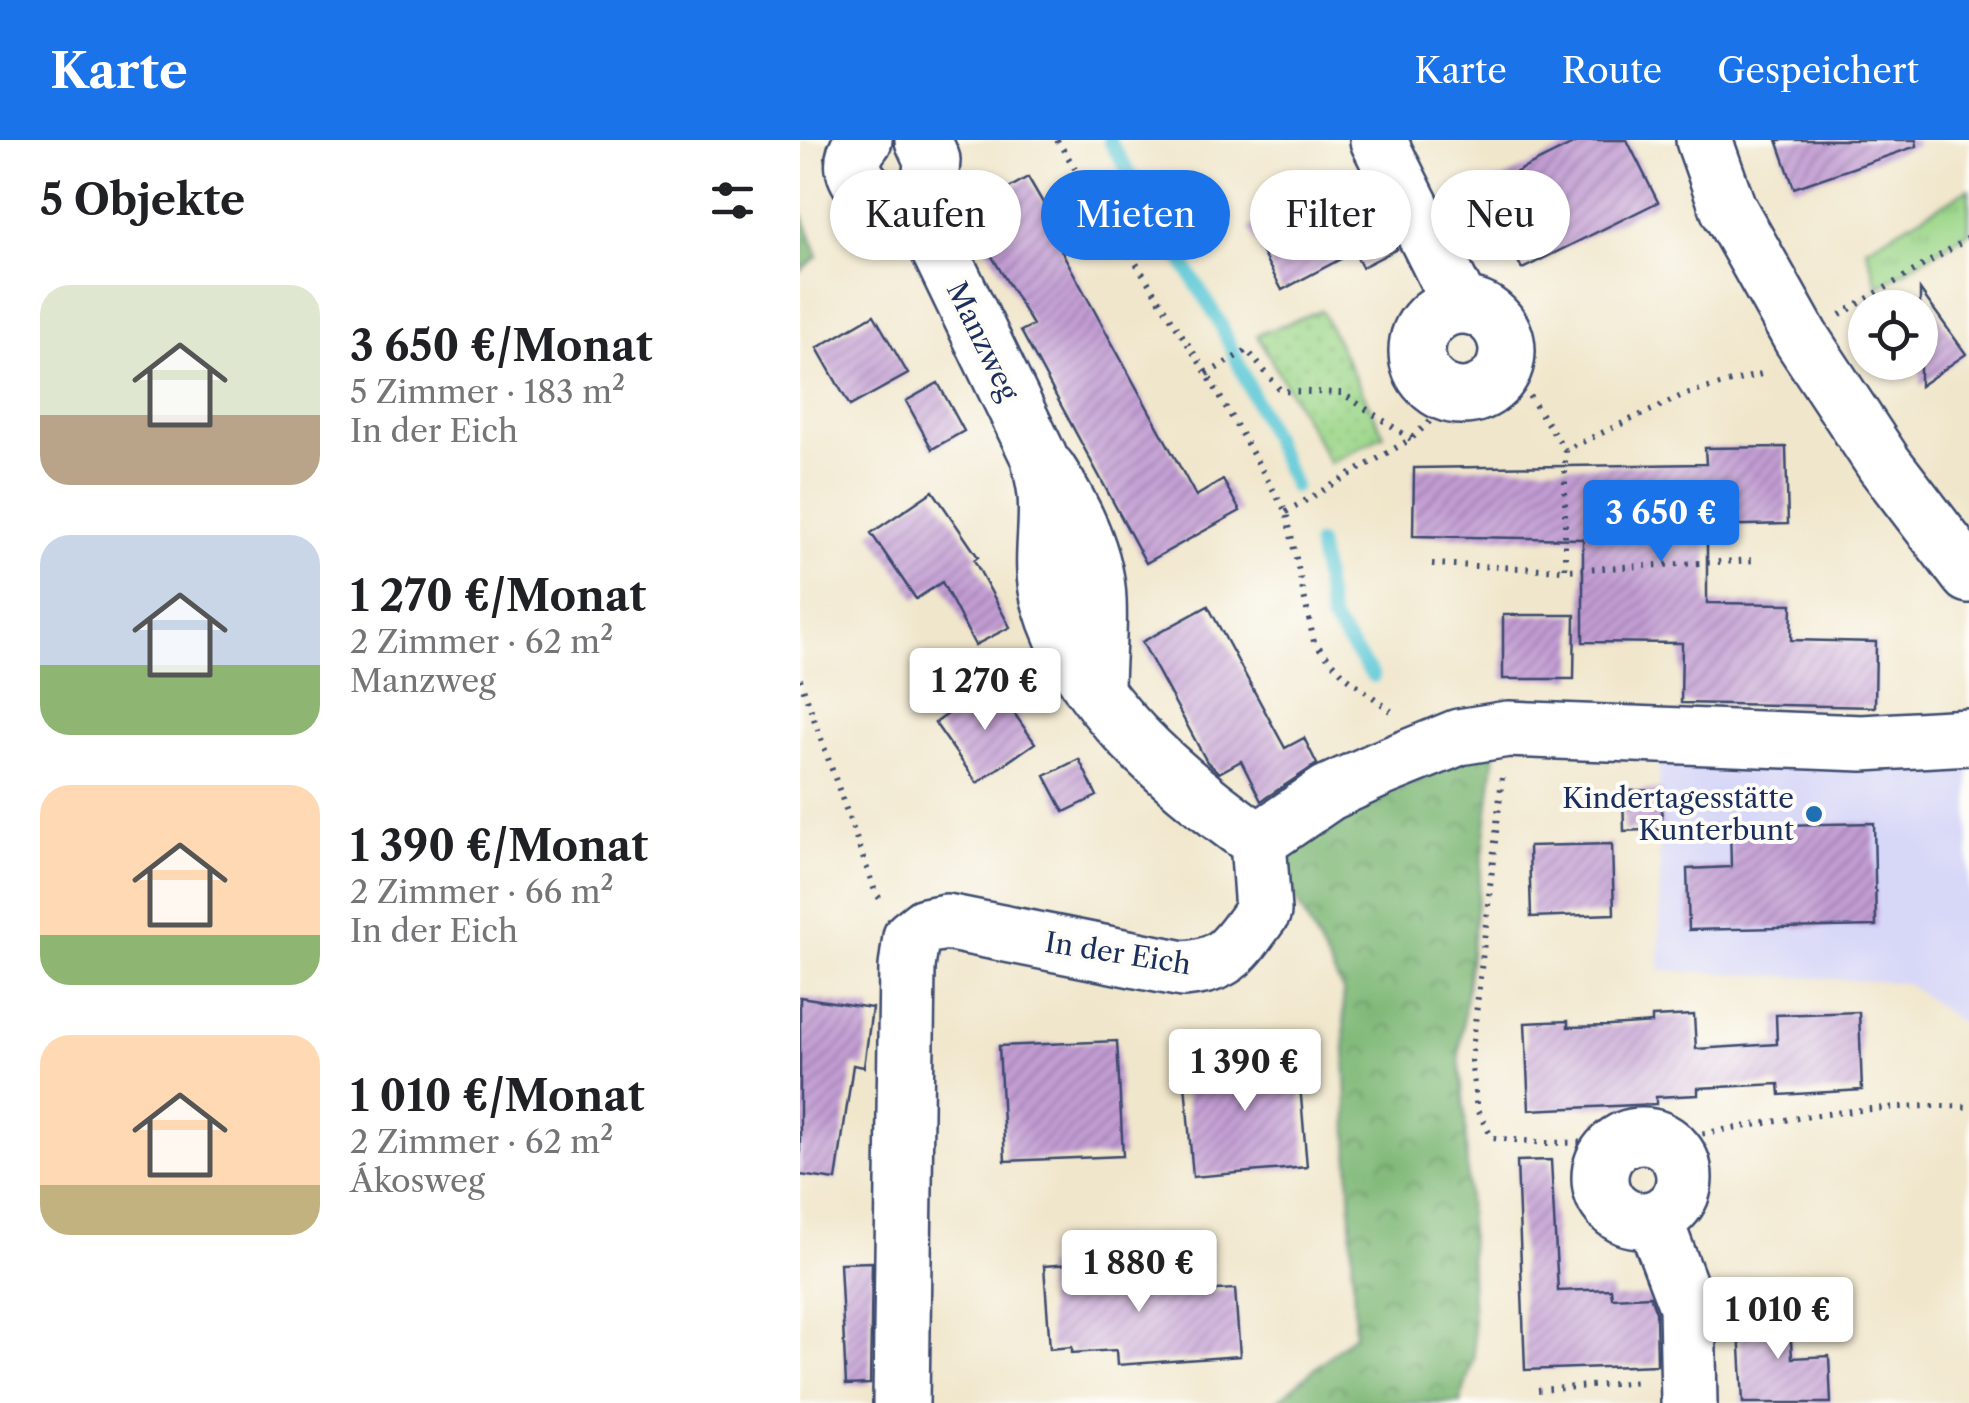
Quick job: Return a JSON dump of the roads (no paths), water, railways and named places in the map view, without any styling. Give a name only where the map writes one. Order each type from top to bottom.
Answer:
[{"type":"street","points":[[855,170],[858,147],[864,140]]},
{"type":"street","name":"Manzweg","points":[[923,140],[932,160],[931,170]]},
{"type":"street","points":[[1378,140],[1461,306],[1486,314],[1497,322],[1504,335],[1506,361],[1500,376],[1475,394],[1460,396],[1431,385],[1422,373],[1417,343],[1422,328],[1432,317],[1461,306]]},
{"type":"street","points":[[1704,140],[1728,208],[1807,349],[1884,464],[1969,575]]},
{"type":"street","name":"Manzweg","points":[[945,260],[1038,457],[1046,495],[1043,549],[1048,599],[1062,636],[1096,691],[1194,796],[1258,841]]},
{"type":"street","points":[[1258,841],[1328,793],[1484,733],[1862,743],[1969,737]]},
{"type":"street","name":"In der Eich","points":[[901,1403],[906,967],[911,938],[925,926],[946,922],[1183,969],[1209,967],[1232,952],[1264,910],[1258,841]]},
{"type":"street","points":[[1641,1141],[1609,1151],[1600,1176],[1606,1202],[1628,1218],[1654,1219],[1687,1306],[1688,1391]]},
{"type":"waterway","points":[[1109,140],[1220,323],[1294,486]]},
{"type":"waterway","points":[[1318,544],[1331,619],[1373,676]]},
{"type":"place","name":"Kindertagesstätte Kunterbunt","points":[[1814,814]]}]
